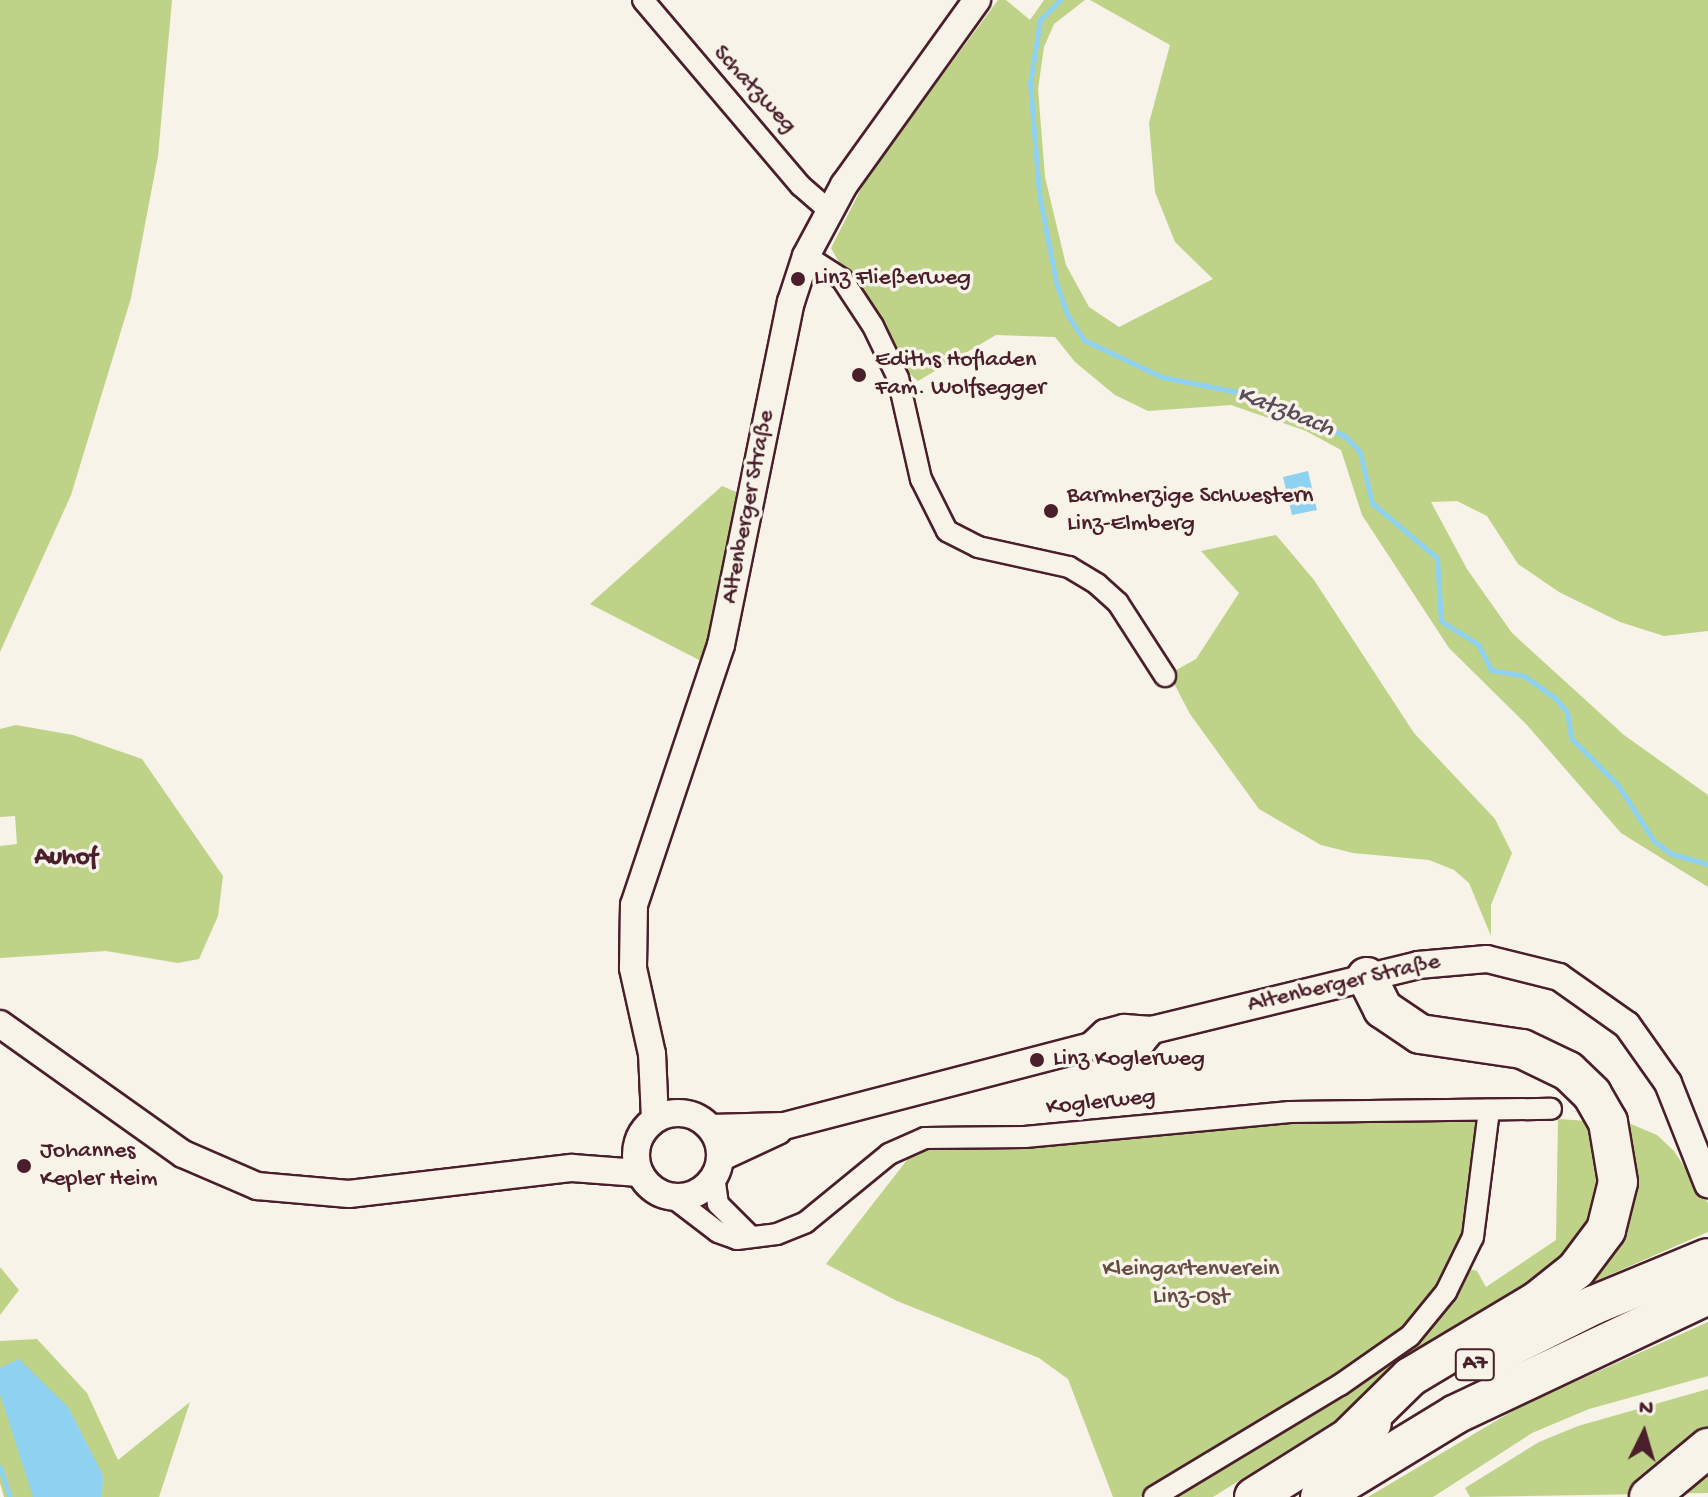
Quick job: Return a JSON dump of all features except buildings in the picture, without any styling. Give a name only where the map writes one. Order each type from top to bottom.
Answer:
[{"type":"highway","points":[[1351,1435],[1410,1377],[1537,1301],[1576,1270],[1606,1230],[1618,1182],[1608,1122],[1592,1094],[1568,1071],[1522,1049],[1420,1034],[1383,1009],[1367,977]]},
{"type":"highway","name":"A7","points":[[1254,1497],[1351,1435],[1508,1347],[1708,1258]]},
{"type":"highway","name":"A7","points":[[1320,1497],[1468,1407],[1708,1295]]},
{"type":"highway","points":[[1649,1497],[1708,1448]]},
{"type":"street","name":"Schatzweg","points":[[643,0],[801,186],[830,211]]},
{"type":"street","name":"Altenberger Straße","points":[[655,1119],[652,1054],[633,968],[636,897],[721,645],[787,317],[806,256],[830,211],[977,0]]},
{"type":"street","points":[[806,256],[842,279],[873,326],[898,378],[921,479],[947,531],[978,547],[1069,567],[1097,584],[1118,603],[1165,676]]},
{"type":"street","name":"Altenberger Straße","points":[[652,1054],[683,1113],[711,1128],[784,1126],[1091,1046],[1121,1048],[1142,1042],[1152,1030],[1367,977],[1446,960],[1487,959],[1545,971],[1586,991],[1620,1018],[1651,1055],[1681,1113],[1708,1184]]},
{"type":"street","points":[[0,1024],[183,1154],[257,1186],[291,1193],[369,1193],[572,1168],[639,1173]]},
{"type":"street","name":"Koglerweg","points":[[671,1196],[723,1234],[777,1234],[806,1222],[889,1154],[925,1138],[1025,1137],[1290,1112],[1551,1109]]},
{"type":"street","points":[[1154,1497],[1340,1385],[1410,1336],[1446,1292],[1473,1237],[1489,1110]]},
{"type":"street","points":[[572,1168],[636,1146],[655,1119],[683,1113]]},
{"type":"street","name":"Altenberger Straße","points":[[671,1196],[699,1192],[717,1167],[784,1126]]},
{"type":"street","points":[[711,1128],[718,1204],[749,1235]]},
{"type":"street","points":[[636,1146],[639,1173],[652,1188],[671,1196]]},
{"type":"green space","points":[[0,0],[172,0],[158,156],[131,298],[71,495],[0,652]]},
{"type":"green space","points":[[998,0],[1006,0],[1030,20],[1044,0],[1085,0],[1054,24],[1044,47],[1038,89],[1045,177],[1066,265],[1089,307],[1119,327],[1213,279],[1175,242],[1155,192],[1149,123],[1170,45],[1090,0],[1708,0],[1708,631],[1664,636],[1620,622],[1559,592],[1518,564],[1487,516],[1457,501],[1431,502],[1467,569],[1512,633],[1624,735],[1708,795],[1708,887],[1621,833],[1527,725],[1449,648],[1362,515],[1341,450],[1306,431],[1231,405],[1148,411],[1115,395],[1075,362],[1055,337],[996,335],[918,381],[895,361],[831,248],[867,177]]},
{"type":"green space","points":[[722,486],[743,495],[705,663],[590,604]]},
{"type":"green space","points":[[1276,535],[1314,580],[1414,733],[1495,819],[1512,853],[1491,905],[1491,936],[1469,883],[1454,870],[1429,860],[1353,853],[1321,845],[1259,809],[1190,714],[1169,674],[1196,659],[1239,593],[1201,551]]},
{"type":"green space","points":[[16,725],[73,735],[142,759],[223,876],[218,916],[199,959],[178,963],[106,951],[0,958],[0,846],[17,844],[15,816],[0,817],[0,729]]},
{"type":"green space","name":"Kleingartenverein Linz-Ost","points":[[1473,1119],[1477,1126],[1469,1234],[1448,1276],[1405,1329],[1341,1377],[1140,1497],[1113,1497],[1068,1379],[1039,1358],[897,1301],[826,1264],[914,1151],[1281,1120]]},
{"type":"green space","points":[[1558,1119],[1631,1124],[1657,1135],[1674,1151],[1708,1203],[1708,1232],[1529,1310],[1403,1378],[1213,1497],[1164,1497],[1344,1388],[1466,1268],[1477,1271],[1486,1287],[1556,1240]]},
{"type":"green space","points":[[0,1267],[19,1290],[0,1315]]},
{"type":"green space","points":[[1708,1322],[1708,1376],[1589,1409],[1532,1433],[1433,1497],[1368,1497],[1521,1406]]},
{"type":"green space","points":[[37,1339],[87,1393],[118,1460],[190,1402],[159,1497],[4,1497],[0,1483],[0,1341]]},
{"type":"green space","points":[[1708,1389],[1708,1493],[1470,1497],[1465,1488],[1539,1442],[1578,1426]]},
{"type":"water","points":[[1308,471],[1317,510],[1292,515],[1283,477]]},
{"type":"water","points":[[19,1359],[68,1407],[103,1475],[102,1497],[33,1497],[0,1394],[0,1368]]},
{"type":"waterway","name":"Katzbach","points":[[1060,0],[1040,20],[1030,83],[1039,193],[1056,282],[1067,314],[1084,340],[1162,377],[1252,395],[1345,436],[1360,452],[1372,503],[1437,558],[1441,621],[1478,644],[1491,670],[1524,676],[1555,698],[1567,712],[1571,738],[1618,785],[1654,841],[1672,854],[1708,864]]},
{"type":"waterway","points":[[0,1467],[10,1497]]},
{"type":"place","name":"Linz Fließerweg","points":[[798,279]]},
{"type":"place","name":"Ediths Hofladen Fam. Wolfsegger","points":[[859,375]]},
{"type":"place","name":"Barmherzige Schwestern Linz-Elmberg","points":[[1051,511]]},
{"type":"place","name":"Linz Koglerweg","points":[[1037,1060]]},
{"type":"place","name":"Johannes Kepler Heim","points":[[24,1166]]},
{"type":"district","name":"Auhof","points":[[66,859]]}]
